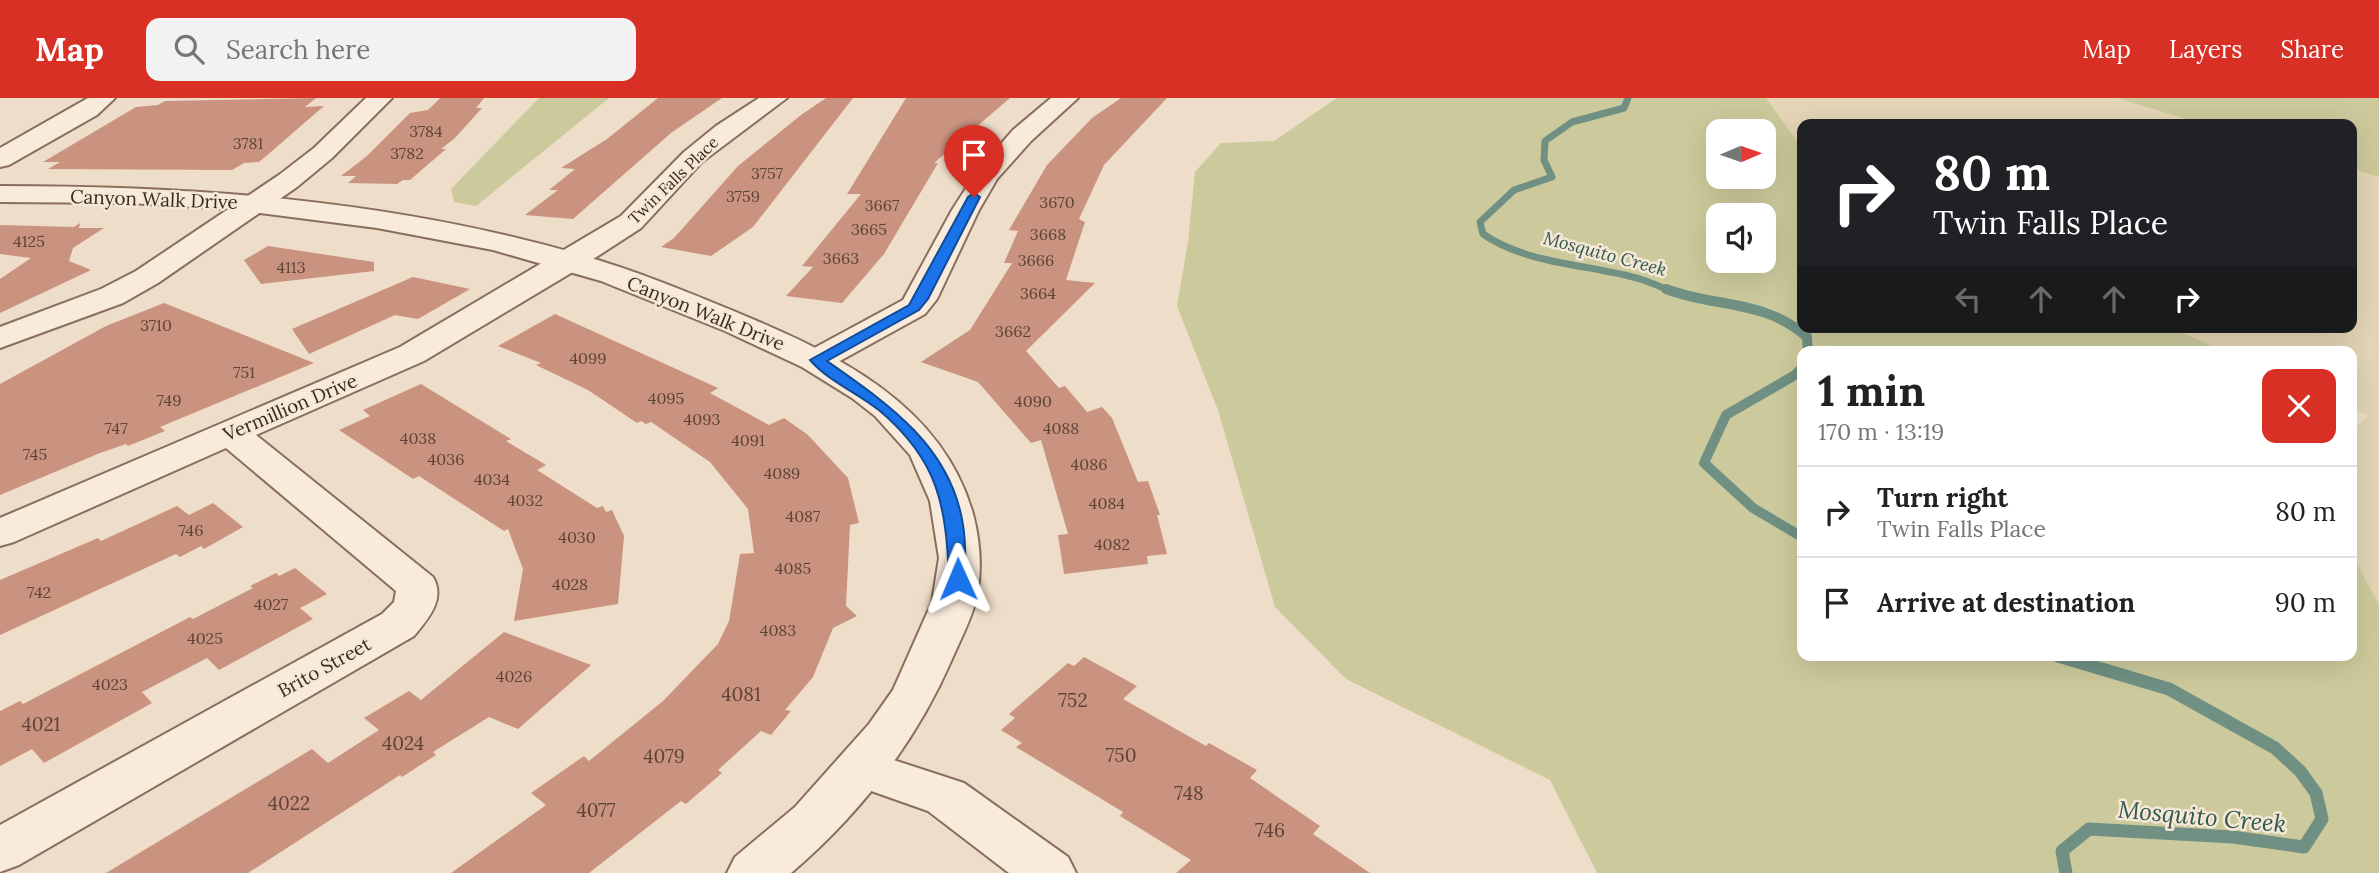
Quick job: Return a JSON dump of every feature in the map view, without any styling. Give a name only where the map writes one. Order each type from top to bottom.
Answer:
[{"type":"street","points":[[0,159],[88,110],[103,98]]},
{"type":"street","points":[[0,338],[66,315],[147,277],[257,203],[316,159],[380,98]]},
{"type":"street","name":"Twin Falls Place","points":[[570,261],[631,222],[693,157],[725,131],[775,98]]},
{"type":"street","points":[[817,360],[914,307],[921,299],[974,197],[997,162],[1037,120],[1066,98]]},
{"type":"street","name":"Canyon Walk Drive","points":[[0,194],[183,198],[257,203],[415,227],[570,261],[656,291],[817,360],[886,408],[908,429],[940,474],[955,524],[959,565],[956,593],[945,627],[907,707],[820,816],[754,873]]},
{"type":"street","name":"Vermillion Drive","points":[[0,533],[412,354],[570,261]]},
{"type":"street","name":"Brito Street","points":[[0,850],[398,625],[414,607],[418,587],[230,433]]},
{"type":"street","points":[[860,768],[946,797],[1049,873]]},
{"type":"shaded area","points":[[539,98],[609,98],[476,206],[454,202],[451,189]]},
{"type":"shaded area","points":[[1337,98],[1766,98],[1797,141],[1797,333],[2183,333],[2212,346],[1797,346],[1797,661],[2357,661],[2357,564],[2379,604],[2379,873],[1597,873],[1550,780],[1346,679],[1275,607],[1218,410],[1177,306],[1188,242],[1195,172],[1221,143],[1274,141]]},
{"type":"shaded area","points":[[1766,98],[2116,98],[2186,119],[1797,119],[1797,141]]},
{"type":"shaded area","points":[[2116,98],[2379,98],[2379,177],[2357,170],[2357,119],[2186,119]]},
{"type":"shaded area","points":[[2357,170],[2379,177],[2379,604],[2357,564],[2357,427],[2368,415],[2357,410],[2357,346],[2212,346],[2183,333],[2357,333]]},
{"type":"building","points":[[316,98],[305,107],[324,106],[272,151],[259,162],[244,163],[232,170],[48,169],[60,162],[43,162],[136,107],[158,105],[165,101]]},
{"type":"building","points":[[440,98],[484,98],[476,108],[482,108],[455,138],[441,149],[446,149],[410,180],[397,184],[348,183],[356,176],[341,176],[367,156],[410,113],[428,110]]},
{"type":"building","points":[[658,98],[722,98],[671,133],[573,219],[525,215],[558,190],[549,190],[575,169],[561,168],[607,139]]},
{"type":"building","points":[[826,98],[853,98],[753,227],[711,256],[661,247],[674,238],[738,166]]},
{"type":"building","points":[[906,98],[1010,98],[934,163],[938,163],[884,254],[842,303],[786,296],[813,267],[802,266],[861,194],[847,194]]},
{"type":"building","points":[[1121,98],[1167,98],[1104,165],[1079,219],[1085,222],[1066,280],[1095,283],[1026,351],[1059,388],[1065,386],[1087,412],[1102,407],[1112,418],[1138,482],[1148,481],[1160,515],[1157,515],[1167,554],[1147,556],[1148,564],[1064,574],[1058,535],[1068,534],[1041,440],[1031,443],[978,382],[921,362],[970,330],[1012,263],[1004,263],[1018,231],[1009,230],[1047,165],[1092,118]]},
{"type":"building","points":[[80,223],[79,228],[104,228],[73,248],[69,261],[91,270],[0,313],[0,279],[31,258],[0,254],[0,225],[74,227]]},
{"type":"building","points":[[268,246],[374,262],[374,271],[261,284],[244,260]]},
{"type":"building","points":[[413,277],[470,289],[418,319],[395,315],[309,354],[292,329]]},
{"type":"building","points":[[164,303],[314,363],[160,427],[165,431],[128,446],[126,444],[100,453],[0,495],[0,384],[106,326]]},
{"type":"building","points":[[555,314],[718,388],[710,393],[769,425],[784,418],[808,435],[848,478],[859,523],[850,525],[846,606],[857,616],[833,628],[813,677],[785,710],[791,711],[771,735],[761,731],[718,770],[722,773],[686,804],[681,801],[589,873],[451,873],[546,805],[531,793],[584,756],[589,761],[663,701],[718,644],[729,621],[740,554],[754,553],[748,509],[710,462],[651,422],[637,423],[588,390],[536,365],[541,363],[498,346]]},
{"type":"building","points":[[421,384],[511,439],[506,441],[546,465],[537,470],[597,508],[603,506],[606,512],[612,510],[624,536],[618,604],[514,621],[523,569],[508,529],[504,531],[419,476],[413,479],[339,430],[370,416],[363,410]]},
{"type":"building","points":[[213,503],[243,527],[204,549],[201,546],[180,557],[176,554],[0,635],[0,580],[98,538],[101,541],[177,506],[189,515]]},
{"type":"building","points":[[295,568],[327,594],[300,608],[313,619],[219,670],[207,658],[142,692],[152,703],[44,763],[32,749],[0,766],[0,711],[20,701],[23,704],[190,617],[193,619],[276,573],[279,576]]},
{"type":"building","points":[[504,632],[591,665],[518,729],[489,717],[433,752],[436,755],[402,777],[400,775],[248,873],[106,873],[312,749],[328,763],[379,730],[364,718],[409,691],[421,700]]},
{"type":"building","points":[[1084,657],[1137,686],[1123,699],[1206,746],[1209,743],[1257,770],[1250,778],[1320,826],[1313,834],[1370,873],[1176,873],[1191,860],[1120,816],[1123,812],[1016,747],[1022,743],[1001,730],[1015,718],[1009,714],[1068,663],[1074,666]]},
{"type":"waterway","name":"Mosquito Creek","points":[[1628,98],[1624,108],[1572,122],[1545,141],[1544,160],[1552,177],[1514,190],[1480,222],[1483,234],[1519,252],[1640,279],[1671,291]]},
{"type":"waterway","name":"Mosquito Creek","points":[[1666,289],[1757,310],[1797,330]]},
{"type":"waterway","name":"Mosquito Creek","points":[[1802,333],[1807,337],[1808,346]]},
{"type":"waterway","name":"Mosquito Creek","points":[[1797,373],[1726,415],[1704,463],[1753,508],[1797,534]]},
{"type":"waterway","name":"Mosquito Creek","points":[[2066,873],[2062,851],[2089,829],[2233,837],[2304,847],[2322,819],[2316,793],[2300,771],[2275,748],[2169,689],[2075,661]]},
{"type":"route","points":[[958,579],[955,524],[940,474],[925,450],[886,408],[817,360],[914,307],[921,299],[974,197]]}]
